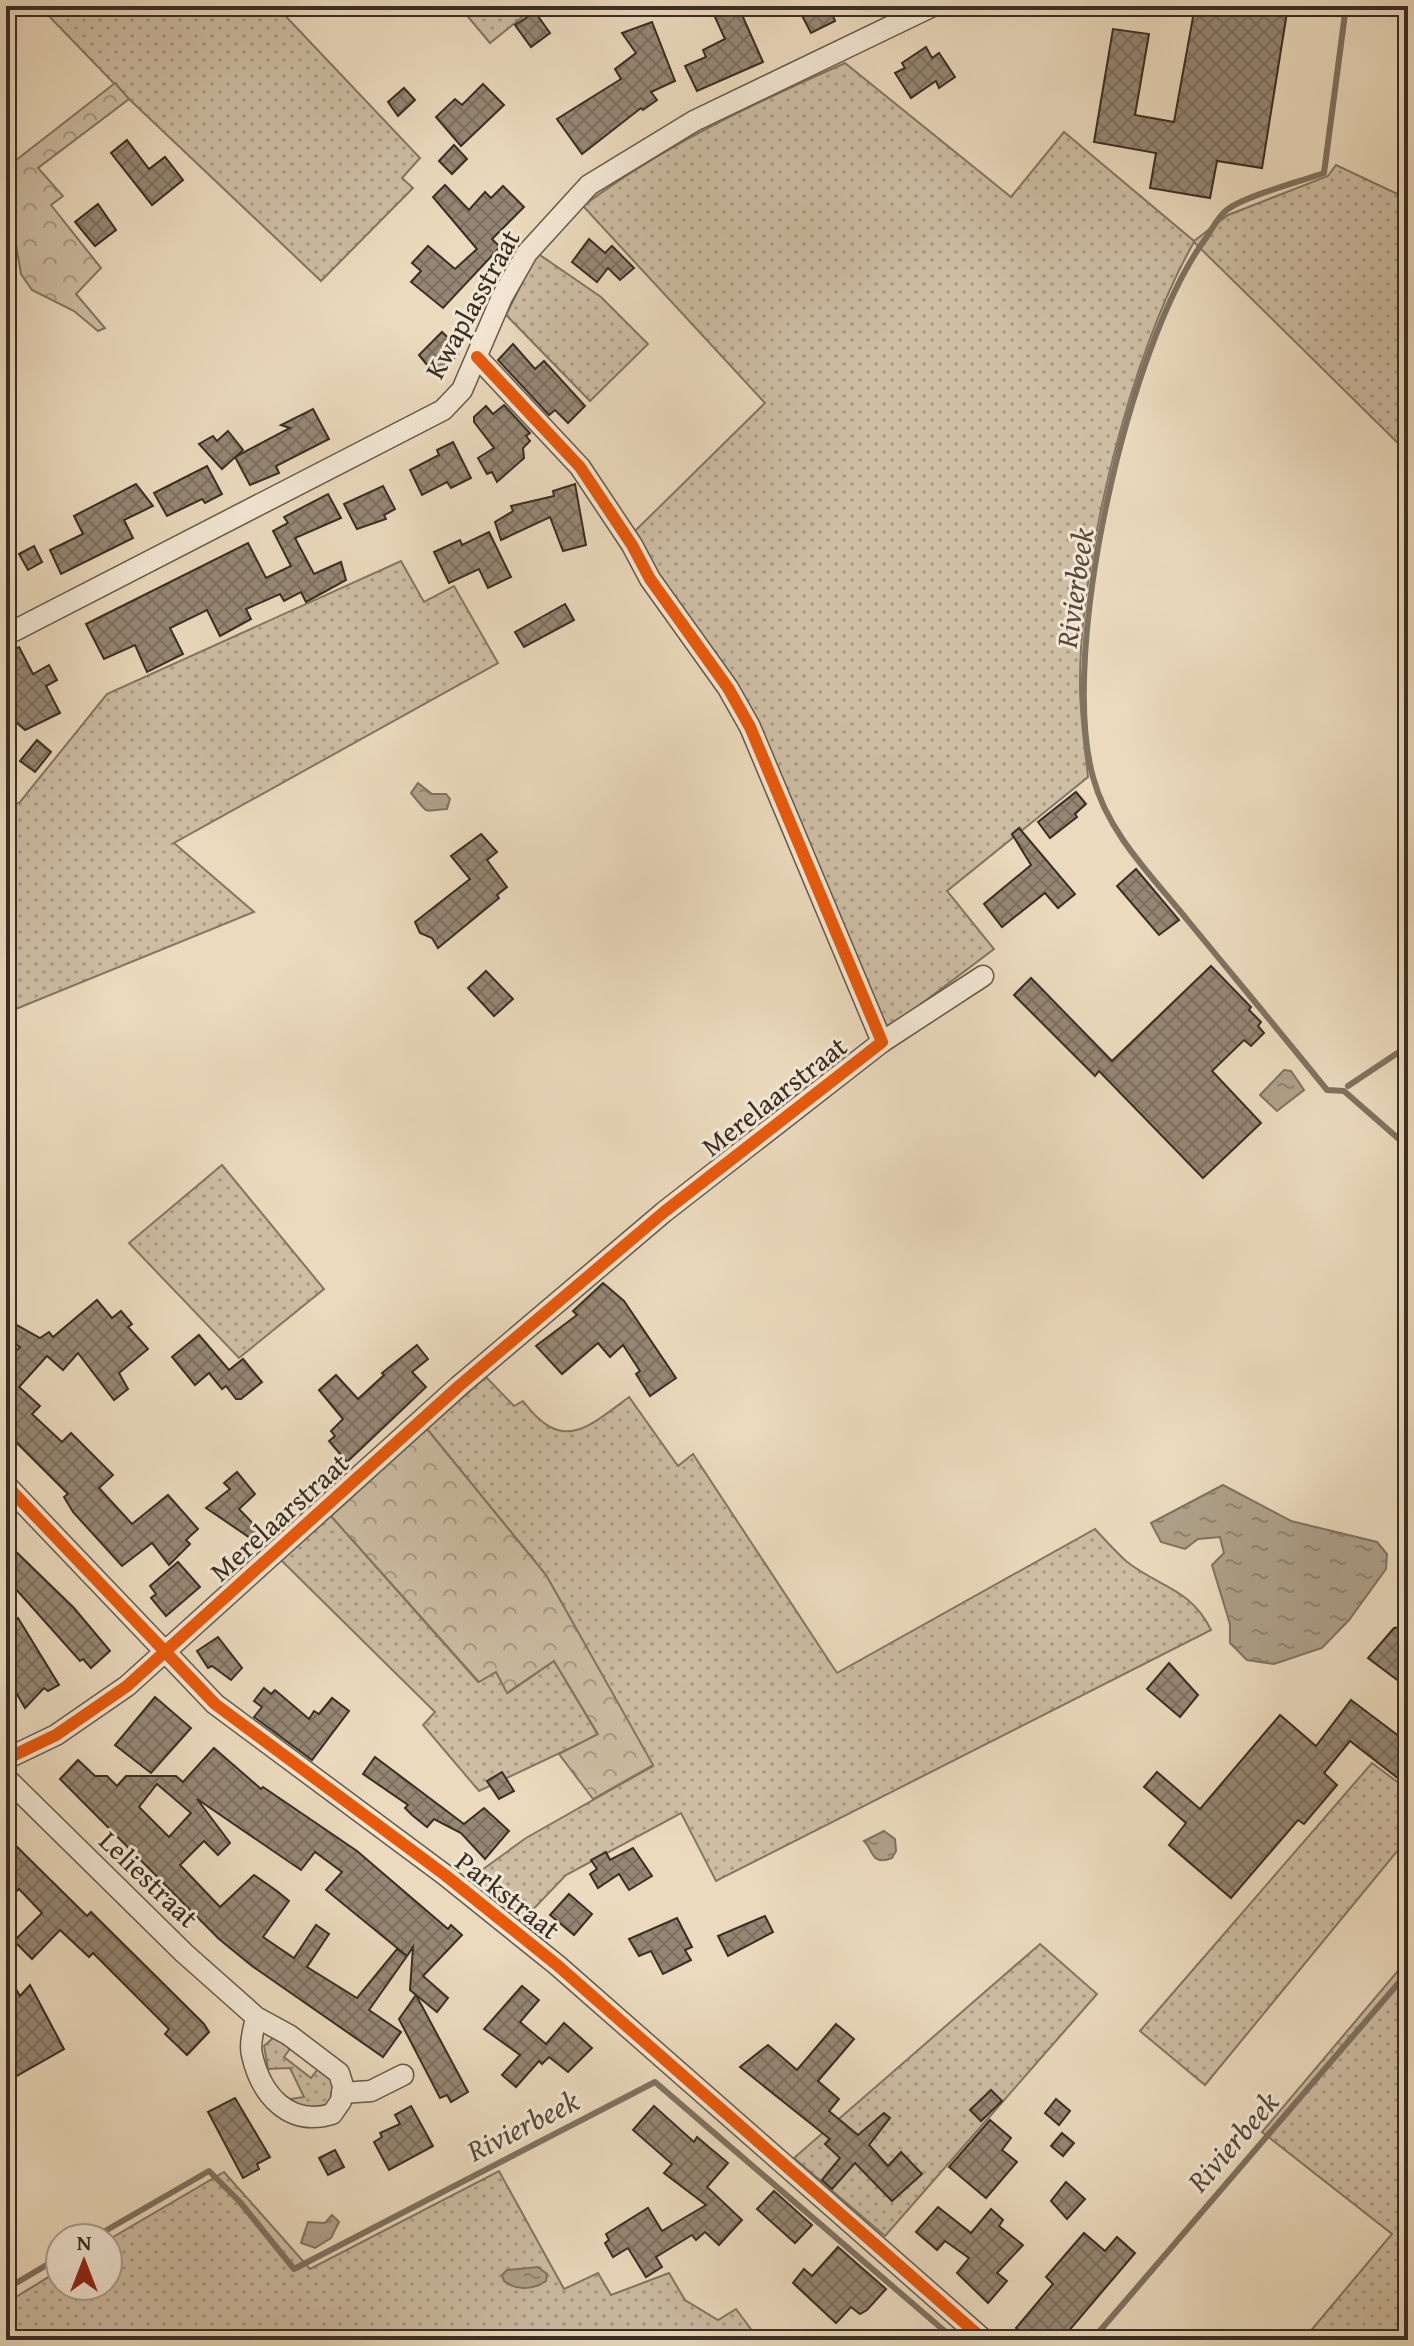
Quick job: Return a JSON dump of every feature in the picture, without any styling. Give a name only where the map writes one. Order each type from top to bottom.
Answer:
[{"type":"street","name":"Kwaplasstraat","points":[[6,635],[172,553],[443,410],[462,390],[502,297],[527,253],[589,185],[694,121],[933,6]]},
{"type":"street","name":"Merelaarstraat","points":[[477,357],[580,467],[650,579],[728,688],[750,727],[882,1042]]},
{"type":"street","name":"Merelaarstraat","points":[[6,1759],[56,1735],[127,1686],[459,1386],[664,1212],[882,1042],[983,976]]},
{"type":"street","name":"Parkstraat","points":[[6,1485],[163,1653],[215,1704],[445,1875],[557,1965],[984,2340]]},
{"type":"street","name":"Leliestraat","points":[[6,1778],[256,2017],[289,2035],[339,2073],[342,2093]]},
{"type":"street","points":[[256,2017],[251,2052],[267,2092],[280,2106],[297,2117],[314,2119],[332,2114],[342,2093],[371,2091],[403,2075]]},
{"type":"green space","points":[[44,6],[276,6],[420,158],[402,178],[413,188],[321,281],[129,99],[42,9]]},
{"type":"green space","points":[[459,6],[536,6],[490,43]]},
{"type":"green space","points":[[845,63],[1011,197],[1064,132],[1194,241],[1228,215],[1328,176],[1336,165],[1408,199],[1408,453],[1194,242],[1149,340],[1113,458],[1099,519],[1082,635],[1080,697],[1088,777],[947,891],[994,949],[888,1029],[768,777],[703,654],[633,533],[765,403],[583,206],[677,145],[743,110]]},
{"type":"green space","points":[[115,83],[129,99],[38,168],[63,196],[51,205],[101,268],[76,294],[105,328],[98,331],[74,311],[32,290],[21,274],[16,245],[6,230],[6,168]]},
{"type":"green space","points":[[537,253],[601,297],[648,344],[590,401],[506,315]]},
{"type":"green space","points":[[401,561],[424,602],[454,586],[498,663],[174,843],[254,912],[6,1013],[6,810],[20,802],[107,694]]},
{"type":"green space","points":[[222,1165],[324,1289],[239,1358],[129,1243]]},
{"type":"green space","points":[[486,1377],[514,1406],[523,1401],[550,1427],[562,1431],[587,1426],[629,1397],[678,1466],[693,1454],[837,1673],[1095,1529],[1126,1561],[1194,1605],[1211,1630],[716,1881],[681,1813],[566,1875],[522,1921],[471,1878],[526,1838],[653,1766],[546,1575],[427,1429]]},
{"type":"green space","points":[[427,1429],[546,1575],[653,1765],[593,1799],[559,1754],[598,1734],[554,1661],[507,1693],[496,1672],[479,1682],[331,1516]]},
{"type":"green space","points":[[331,1516],[478,1682],[496,1671],[508,1693],[554,1661],[598,1735],[479,1791],[423,1725],[435,1712],[280,1559]]},
{"type":"green space","points":[[1372,1763],[1408,1790],[1408,1838],[1205,2085],[1140,2031]]},
{"type":"green space","points":[[1040,1944],[1097,1994],[885,2236],[794,2158]]},
{"type":"green space","points":[[1408,1959],[1408,2340],[1303,2340],[1392,2234],[1262,2132]]},
{"type":"green space","points":[[273,2038],[282,2038],[292,2046],[284,2057],[311,2078],[320,2066],[335,2081],[331,2104],[313,2112],[284,2100],[304,2097],[290,2068],[268,2069],[264,2046]]},
{"type":"green space","points":[[499,2171],[564,2289],[598,2273],[611,2295],[669,2273],[685,2300],[718,2320],[736,2309],[759,2340],[6,2340],[6,2303],[44,2280],[44,2302],[124,2302],[124,2231],[224,2172],[310,2269]]},
{"type":"water","points":[[418,783],[432,794],[446,794],[450,799],[447,809],[425,809],[411,793]]},
{"type":"water","points":[[1284,1070],[1291,1071],[1304,1090],[1277,1111],[1260,1095]]},
{"type":"water","points":[[1223,1485],[1291,1521],[1377,1542],[1387,1554],[1386,1569],[1349,1620],[1322,1648],[1274,1664],[1247,1660],[1230,1643],[1230,1624],[1212,1565],[1224,1553],[1220,1537],[1198,1539],[1185,1549],[1161,1542],[1151,1523]]},
{"type":"water","points":[[884,1831],[895,1839],[896,1851],[892,1858],[880,1860],[864,1841]]},
{"type":"water","points":[[332,2215],[339,2222],[331,2238],[315,2248],[301,2243],[308,2222],[325,2223]]},
{"type":"water","points":[[538,2267],[547,2274],[546,2281],[530,2288],[509,2284],[502,2275],[507,2270]]},
{"type":"building","points":[[710,6],[738,6],[763,62],[697,91],[685,66],[706,57],[703,50],[725,39]]},
{"type":"building","points":[[797,6],[829,6],[835,21],[811,33]]},
{"type":"building","points":[[1195,6],[1288,6],[1262,168],[1217,161],[1210,198],[1150,188],[1156,153],[1094,142],[1113,29],[1149,34],[1135,115],[1174,122]]},
{"type":"building","points":[[535,12],[550,33],[531,47],[515,25]]},
{"type":"building","points":[[652,22],[675,81],[651,92],[657,100],[643,110],[641,108],[582,154],[557,119],[621,79],[615,69],[636,53],[622,33]]},
{"type":"building","points":[[926,47],[932,58],[939,53],[955,77],[939,88],[936,81],[911,98],[895,73],[905,68],[902,63]]},
{"type":"building","points":[[483,84],[504,105],[461,146],[436,117],[455,99],[462,105]]},
{"type":"building","points":[[404,88],[415,100],[398,116],[388,102]]},
{"type":"building","points":[[127,140],[149,169],[165,157],[183,180],[152,205],[111,153]]},
{"type":"building","points":[[454,145],[467,159],[452,174],[439,161]]},
{"type":"building","points":[[445,185],[469,210],[485,192],[491,198],[503,186],[524,207],[492,239],[500,247],[443,308],[411,282],[421,271],[412,263],[428,246],[455,269],[477,249],[433,197]]},
{"type":"building","points":[[98,204],[116,230],[95,246],[75,222]]},
{"type":"building","points":[[589,239],[605,253],[612,246],[634,268],[620,280],[608,268],[597,282],[572,262]]},
{"type":"building","points":[[442,332],[458,347],[454,351],[458,354],[436,376],[419,355]]},
{"type":"building","points":[[513,344],[535,369],[544,361],[585,406],[568,423],[555,410],[549,415],[498,360]]},
{"type":"building","points":[[504,405],[530,433],[526,436],[530,441],[523,448],[524,458],[497,482],[492,472],[487,474],[478,458],[494,448],[474,422],[474,417],[486,406],[493,414]]},
{"type":"building","points":[[313,409],[329,439],[276,466],[279,473],[250,485],[235,457],[290,428],[281,425]]},
{"type":"building","points":[[228,431],[243,450],[222,469],[199,444],[213,436],[217,441]]},
{"type":"building","points":[[453,442],[471,478],[451,488],[447,482],[422,495],[410,470],[439,455],[437,450]]},
{"type":"building","points":[[207,466],[222,494],[205,503],[202,499],[167,516],[154,493]]},
{"type":"building","points":[[136,484],[153,506],[124,520],[133,538],[61,574],[50,550],[83,534],[74,516]]},
{"type":"building","points":[[575,484],[586,545],[563,551],[550,517],[501,540],[495,522],[513,511],[511,506],[554,496],[553,491]]},
{"type":"building","points":[[383,486],[395,509],[384,515],[386,519],[357,529],[344,504]]},
{"type":"building","points":[[328,494],[341,518],[295,538],[314,574],[341,562],[346,580],[306,602],[301,592],[284,601],[280,594],[246,609],[251,619],[220,636],[207,610],[170,628],[183,654],[147,672],[135,645],[104,659],[86,624],[248,543],[266,578],[291,566],[273,531],[288,523],[284,517]]},
{"type":"building","points":[[489,532],[511,577],[488,588],[479,569],[449,583],[434,552],[460,540],[462,545]]},
{"type":"building","points":[[34,546],[42,562],[28,570],[19,554]]},
{"type":"building","points":[[565,604],[574,620],[524,647],[515,632]]},
{"type":"building","points":[[19,647],[33,674],[49,665],[57,680],[46,686],[60,713],[25,730],[10,717],[16,714],[6,694],[6,654]]},
{"type":"building","points":[[37,740],[51,752],[35,772],[20,761]]},
{"type":"building","points":[[1076,792],[1086,804],[1075,814],[1077,817],[1050,838],[1038,822]]},
{"type":"building","points":[[1019,828],[1075,894],[1058,908],[1045,893],[1002,927],[984,904],[1031,865],[1012,834]]},
{"type":"building","points":[[481,834],[497,852],[487,860],[507,887],[497,895],[499,898],[438,948],[432,938],[420,933],[415,922],[470,879],[451,856]]},
{"type":"building","points":[[1136,869],[1179,920],[1159,935],[1117,886]]},
{"type":"building","points":[[1211,966],[1251,1007],[1249,1010],[1261,1022],[1258,1026],[1264,1033],[1251,1046],[1244,1040],[1212,1071],[1261,1123],[1203,1178],[1099,1071],[1095,1076],[1014,995],[1031,978],[1112,1061]]},
{"type":"building","points":[[486,971],[513,999],[494,1016],[468,988]]},
{"type":"building","points":[[603,1283],[624,1301],[676,1378],[650,1396],[636,1374],[640,1371],[623,1345],[610,1357],[598,1343],[562,1374],[536,1346],[577,1315],[573,1311]]},
{"type":"building","points":[[97,1300],[112,1318],[121,1311],[132,1324],[128,1327],[148,1349],[119,1373],[128,1389],[114,1400],[78,1353],[63,1370],[47,1356],[19,1387],[40,1406],[32,1414],[62,1442],[71,1433],[113,1475],[99,1488],[132,1524],[168,1495],[198,1529],[186,1540],[190,1544],[169,1565],[152,1543],[122,1566],[73,1512],[64,1497],[68,1494],[6,1432],[6,1362],[20,1347],[6,1338],[6,1319],[40,1338],[49,1332],[53,1337]]},
{"type":"building","points":[[199,1335],[229,1370],[243,1359],[262,1382],[241,1399],[236,1399],[226,1386],[222,1389],[209,1373],[195,1385],[172,1357]]},
{"type":"building","points":[[417,1345],[428,1359],[412,1372],[426,1387],[347,1462],[329,1441],[335,1436],[331,1431],[343,1419],[319,1390],[336,1375],[358,1399],[384,1375],[382,1373]]},
{"type":"building","points":[[237,1472],[255,1494],[239,1509],[269,1540],[262,1546],[206,1508],[230,1489],[224,1483]]},
{"type":"building","points":[[6,1542],[74,1608],[110,1651],[91,1668],[83,1659],[80,1661],[6,1578]]},
{"type":"building","points":[[178,1562],[200,1587],[166,1616],[151,1598],[156,1594],[150,1586]]},
{"type":"building","points":[[18,1618],[59,1685],[48,1691],[44,1688],[25,1708],[6,1675],[6,1629]]},
{"type":"building","points":[[1408,1626],[1408,1688],[1368,1658],[1394,1628]]},
{"type":"building","points":[[218,1637],[242,1668],[231,1680],[212,1666],[208,1668],[197,1651]]},
{"type":"building","points":[[1169,1663],[1198,1695],[1180,1717],[1147,1689]]},
{"type":"building","points":[[264,1688],[271,1694],[275,1690],[309,1719],[314,1711],[319,1714],[332,1698],[349,1711],[312,1760],[254,1717],[262,1707],[254,1701]]},
{"type":"building","points":[[155,1697],[191,1728],[151,1773],[115,1745]]},
{"type":"building","points":[[1351,1700],[1408,1743],[1408,1786],[1350,1741],[1324,1773],[1337,1785],[1304,1824],[1298,1820],[1231,1898],[1169,1845],[1186,1823],[1144,1787],[1157,1772],[1200,1809],[1280,1715],[1316,1746]]},
{"type":"building","points":[[214,1748],[261,1789],[263,1787],[357,1851],[448,1929],[451,1925],[462,1935],[423,1976],[448,1998],[437,2012],[410,1990],[413,1947],[407,1956],[369,2010],[401,2032],[383,2057],[252,1966],[219,1939],[60,1779],[78,1760],[95,1776],[107,1776],[117,1786],[126,1776],[176,1776],[183,1782]],"holes":[[[157,1784],[191,1813],[169,1837],[139,1807]],[[197,1799],[301,1870],[315,1852],[342,1872],[326,1890],[407,1956],[397,1949],[357,1998],[307,1967],[329,1934],[316,1925],[294,1958],[263,1937],[289,1901],[254,1875],[220,1907],[180,1865],[204,1841],[218,1855],[230,1843]]]},
{"type":"building","points":[[375,1757],[464,1824],[484,1808],[509,1831],[485,1859],[461,1833],[434,1819],[427,1827],[405,1808],[408,1805],[363,1774]]},
{"type":"building","points":[[502,1772],[514,1791],[499,1799],[487,1781]]},
{"type":"building","points":[[6,1836],[87,1916],[91,1912],[204,2024],[209,2032],[187,2055],[165,2034],[169,2029],[93,1953],[89,1957],[60,1930],[32,1959],[14,1941],[42,1913],[19,1889],[6,1901]]},
{"type":"building","points":[[633,1848],[652,1876],[629,1890],[619,1874],[598,1888],[590,1874],[597,1869],[591,1860],[606,1852],[610,1860]]},
{"type":"building","points":[[569,1894],[592,1914],[574,1935],[550,1915]]},
{"type":"building","points":[[765,1916],[773,1932],[728,1956],[718,1936]]},
{"type":"building","points":[[677,1918],[692,1947],[685,1950],[691,1960],[663,1974],[651,1951],[639,1956],[629,1939]]},
{"type":"building","points":[[6,1972],[20,1996],[30,1985],[64,2049],[6,2082]]},
{"type":"building","points":[[522,1986],[539,2000],[520,2022],[546,2044],[564,2023],[592,2048],[568,2072],[549,2057],[542,2064],[539,2061],[516,2087],[502,2075],[520,2055],[484,2029]]},
{"type":"building","points":[[416,1995],[468,2092],[451,2102],[447,2095],[440,2098],[399,2019]]},
{"type":"building","points":[[836,2024],[854,2039],[818,2081],[839,2099],[829,2111],[858,2135],[884,2113],[890,2118],[869,2145],[888,2166],[901,2152],[922,2174],[892,2201],[855,2163],[832,2189],[822,2180],[840,2158],[825,2144],[830,2139],[740,2067],[768,2045],[797,2070]]},
{"type":"building","points":[[991,2090],[1002,2101],[981,2121],[970,2110]]},
{"type":"building","points":[[235,2098],[270,2157],[257,2164],[259,2169],[243,2178],[208,2112]]},
{"type":"building","points":[[1056,2099],[1070,2111],[1059,2125],[1045,2113]]},
{"type":"building","points":[[411,2106],[433,2146],[389,2170],[374,2142],[382,2137],[380,2133],[400,2124],[395,2115]]},
{"type":"building","points":[[654,2106],[694,2142],[697,2137],[728,2163],[707,2187],[742,2220],[719,2245],[705,2232],[696,2240],[692,2235],[656,2257],[662,2267],[646,2277],[628,2248],[613,2257],[605,2243],[609,2240],[606,2234],[648,2208],[662,2231],[706,2205],[664,2173],[672,2164],[633,2130]]},
{"type":"building","points":[[990,2120],[1011,2138],[1002,2150],[1017,2162],[986,2198],[949,2167]]},
{"type":"building","points":[[1062,2133],[1074,2143],[1063,2156],[1051,2146]]},
{"type":"building","points":[[335,2150],[344,2167],[328,2175],[319,2158]]},
{"type":"building","points":[[1066,2182],[1085,2199],[1067,2219],[1051,2201]]},
{"type":"building","points":[[774,2191],[812,2225],[795,2243],[757,2209]]},
{"type":"building","points":[[938,2207],[971,2233],[991,2209],[1003,2220],[999,2226],[1023,2245],[997,2273],[1007,2281],[988,2303],[957,2273],[969,2258],[945,2241],[937,2250],[916,2232]]},
{"type":"building","points":[[1084,2233],[1105,2251],[1117,2237],[1135,2253],[1061,2340],[1030,2340],[1016,2328],[1053,2284],[1046,2277]]},
{"type":"building","points":[[838,2247],[886,2289],[867,2310],[860,2314],[851,2307],[836,2323],[793,2283],[804,2269],[812,2276]]},
{"type":"waterway","name":"Rivierbeek","points":[[1346,6],[1324,173],[1248,199],[1225,212],[1213,226],[1178,286],[1151,348],[1127,421],[1093,579],[1085,655],[1085,722],[1093,777],[1100,798],[1133,854],[1327,1090],[1344,1091],[1408,1147]]},
{"type":"waterway","points":[[1348,1086],[1408,1046]]},
{"type":"waterway","name":"Rivierbeek","points":[[1092,2340],[1408,1972]]},
{"type":"waterway","name":"Rivierbeek","points":[[121,2222],[209,2171],[240,2202],[294,2269],[655,2082],[955,2340]]},
{"type":"waterway","name":"Rivierbeek","points":[[6,2289],[44,2266]]},
{"type":"cycle path","points":[[6,1759],[56,1735],[127,1686],[459,1386],[664,1212],[882,1042],[750,727],[728,688],[650,579],[632,545],[580,467],[477,357]]},
{"type":"cycle path","points":[[6,1485],[215,1704],[445,1875],[557,1965],[984,2340]]}]
